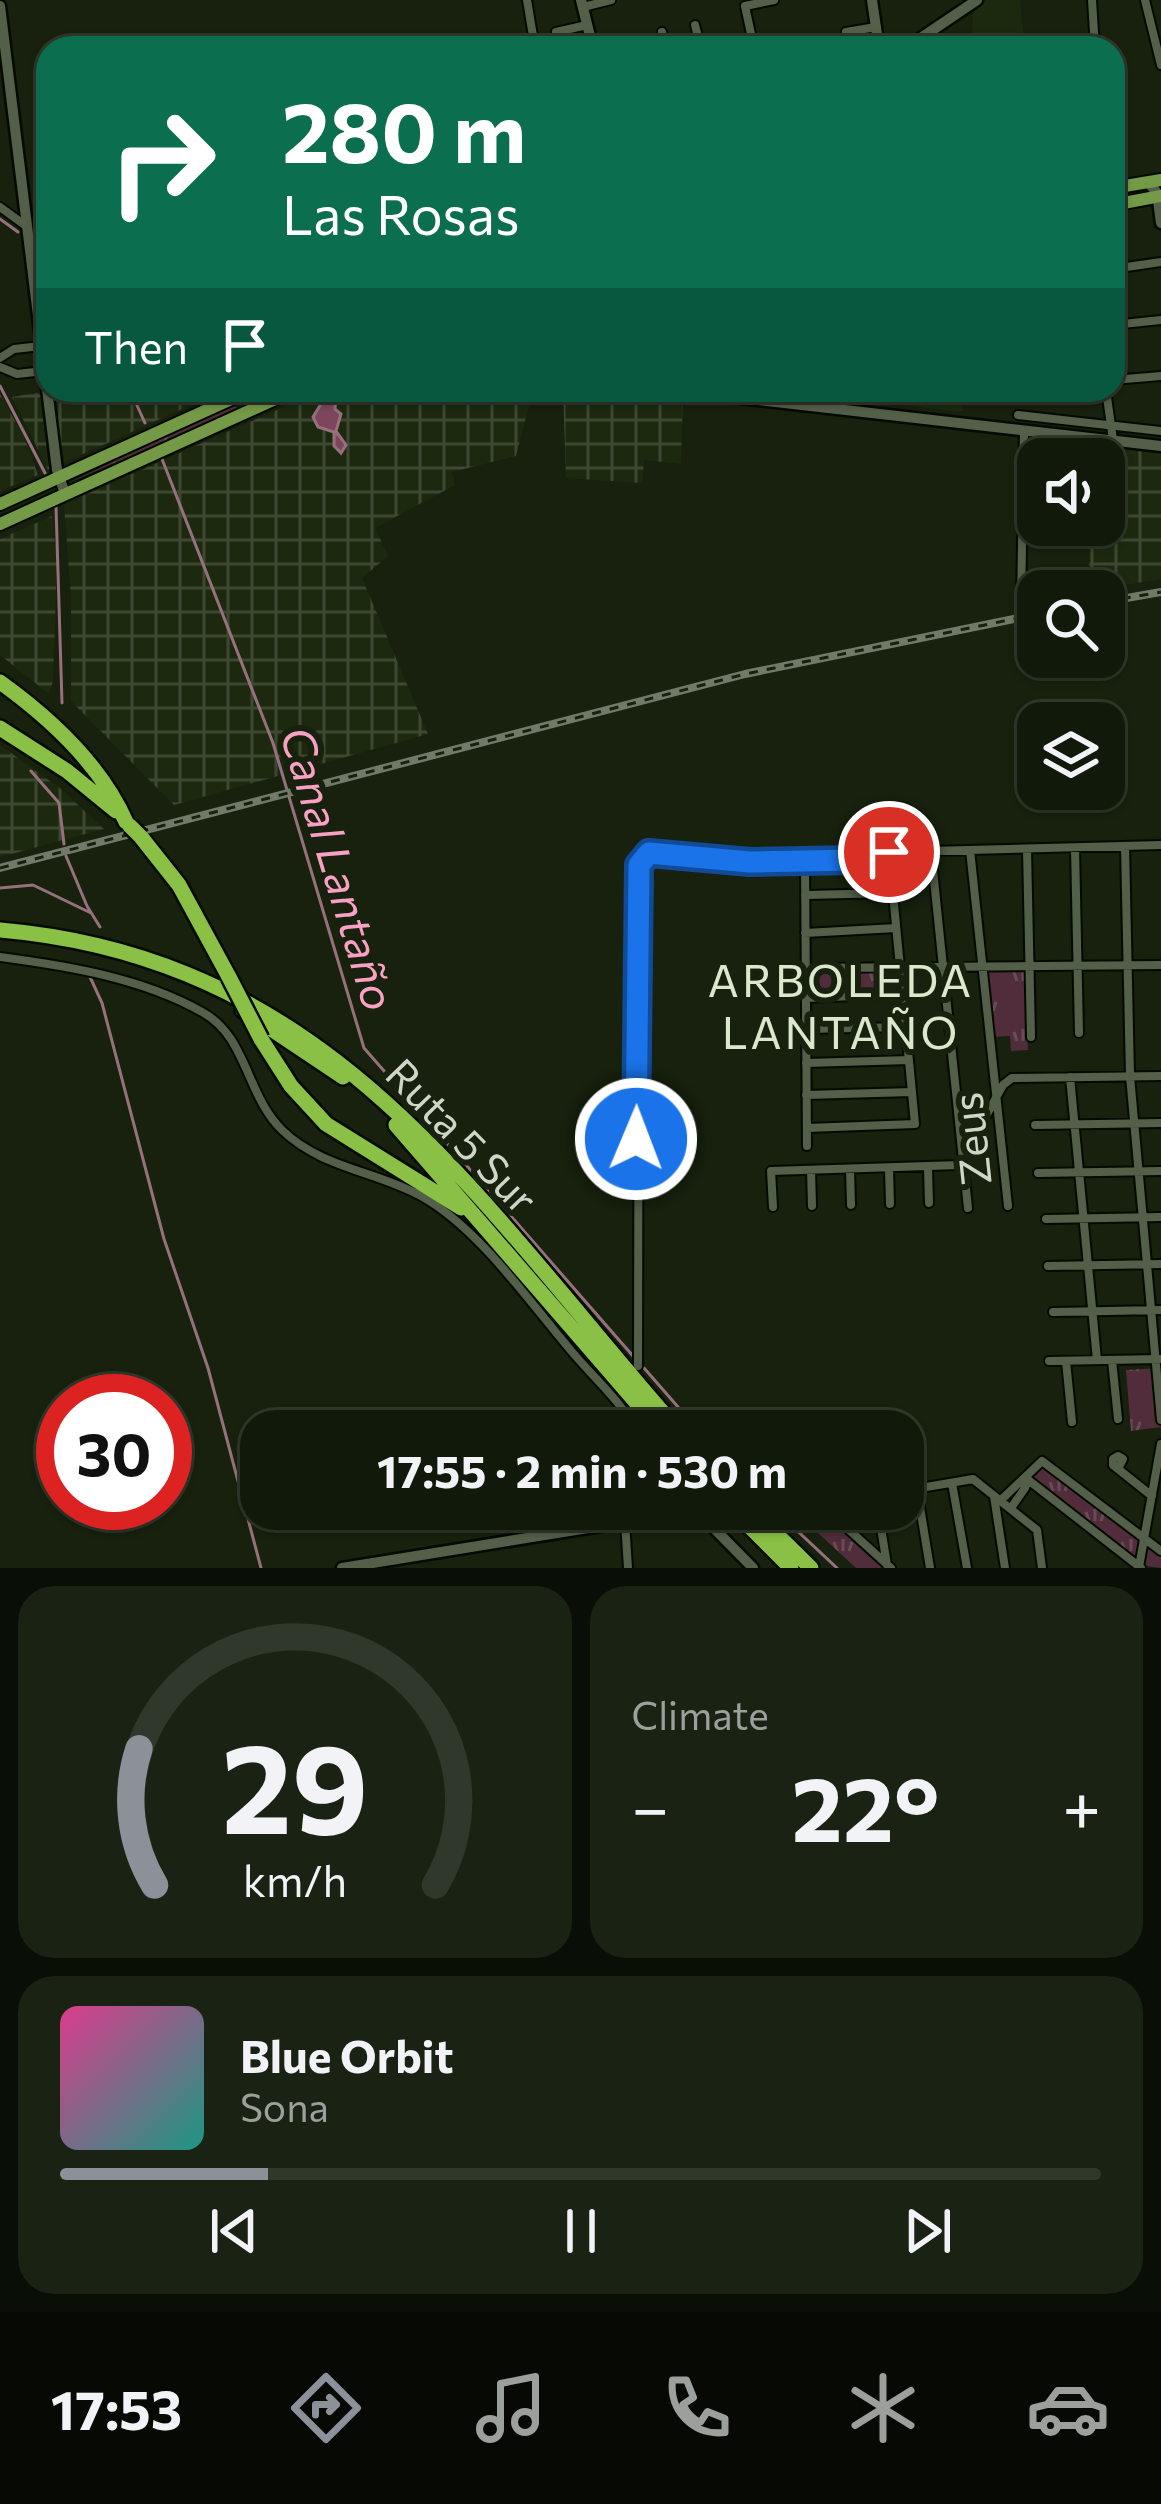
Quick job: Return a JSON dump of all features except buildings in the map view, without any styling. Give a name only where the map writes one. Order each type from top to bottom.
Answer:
[{"type":"highway","points":[[0,682],[82,757],[178,885],[291,1086],[326,1124],[428,1184],[488,1231]]},
{"type":"highway","points":[[0,728],[67,771],[133,828]]},
{"type":"highway","name":"Ruta 5 Sur","points":[[0,930],[85,942],[176,969],[252,1004],[322,1048],[381,1096],[433,1149],[661,1410]]},
{"type":"highway","name":"Ruta 5 Sur","points":[[0,940],[57,947],[143,968],[204,991],[320,1059],[374,1103],[643,1410]]},
{"type":"highway","points":[[753,1530],[791,1568]]},
{"type":"highway","points":[[772,1530],[811,1568]]},
{"type":"main road","points":[[1125,183],[1155,181]]},
{"type":"main road","points":[[1125,189],[1131,193],[1129,202]]},
{"type":"main road","points":[[1125,203],[1160,196]]},
{"type":"main road","points":[[0,504],[224,402]]},
{"type":"main road","points":[[251,402],[253,409]]},
{"type":"main road","points":[[0,524],[268,402]]},
{"type":"street","points":[[527,0],[533,36]]},
{"type":"street","points":[[590,36],[582,3],[611,0]]},
{"type":"street","points":[[751,36],[745,7],[774,0]]},
{"type":"street","points":[[872,0],[877,36]]},
{"type":"street","points":[[924,36],[976,0]]},
{"type":"street","points":[[1092,0],[1094,36]]},
{"type":"street","points":[[1145,0],[1161,64]]},
{"type":"street","points":[[0,6],[36,312]]},
{"type":"street","points":[[556,32],[587,25]]},
{"type":"street","points":[[695,25],[697,36]]},
{"type":"street","points":[[846,32],[876,27]]},
{"type":"street","points":[[662,32],[663,36]]},
{"type":"street","points":[[1155,181],[1161,223]]},
{"type":"street","points":[[0,207],[26,226]]},
{"type":"street","points":[[1125,267],[1161,262]]},
{"type":"street","points":[[1125,324],[1161,320]]},
{"type":"street","points":[[0,358],[14,349],[36,346]]},
{"type":"street","points":[[0,368],[17,374],[36,372]]},
{"type":"street","points":[[1125,379],[1161,376]]},
{"type":"street","points":[[48,402],[58,478],[65,494]]},
{"type":"street","points":[[776,402],[1095,438]]},
{"type":"street","points":[[1107,402],[1113,438]]},
{"type":"street","points":[[1018,415],[1161,431]]},
{"type":"street","points":[[1024,430],[1024,438]]},
{"type":"street","points":[[1125,442],[1161,446]]},
{"type":"street","points":[[638,1366],[639,865],[649,853],[750,862],[867,858],[889,852],[1161,845]]},
{"type":"street","points":[[1125,846],[1130,1076],[1148,1264],[1157,1310],[1161,1420]]},
{"type":"street","points":[[1075,848],[1078,1033]]},
{"type":"street","points":[[1027,849],[1031,1037]]},
{"type":"street","name":"Zeus","points":[[970,850],[1008,1206]]},
{"type":"street","points":[[932,851],[968,1208]]},
{"type":"street","points":[[806,1128],[915,1124],[889,852]]},
{"type":"street","points":[[805,861],[807,1146]]},
{"type":"street","points":[[805,895],[892,893]]},
{"type":"street","points":[[806,933],[896,928]]},
{"type":"street","points":[[0,957],[125,982],[183,1002],[214,1019],[232,1039],[253,1091],[280,1129],[315,1154],[405,1188],[453,1218],[618,1410]]},
{"type":"street","points":[[806,968],[1161,965]]},
{"type":"street","points":[[806,998],[903,994]]},
{"type":"street","points":[[806,1029],[906,1027]]},
{"type":"street","points":[[806,1063],[909,1060]]},
{"type":"street","points":[[773,1208],[771,1171],[952,1167],[962,1162],[1012,1078],[1161,1076]]},
{"type":"street","points":[[1070,1077],[1097,1360]]},
{"type":"street","points":[[806,1095],[912,1091]]},
{"type":"street","points":[[1035,1125],[1161,1123]]},
{"type":"street","points":[[889,1168],[890,1204]]},
{"type":"street","points":[[928,1168],[929,1203]]},
{"type":"street","points":[[850,1169],[851,1205]]},
{"type":"street","points":[[811,1170],[812,1206]]},
{"type":"street","points":[[1038,1173],[1161,1171]]},
{"type":"street","points":[[1046,1219],[1161,1217]]},
{"type":"street","points":[[1048,1266],[1161,1264]]},
{"type":"street","points":[[1053,1312],[1157,1310]]},
{"type":"street","points":[[1049,1361],[1159,1359]]},
{"type":"street","points":[[1112,1360],[1118,1419]]},
{"type":"street","points":[[1066,1361],[1072,1421]]},
{"type":"street","points":[[1140,1568],[1161,1444]]},
{"type":"street","points":[[1011,1508],[1042,1461],[1161,1551]]},
{"type":"street","points":[[1119,1467],[1152,1496]]},
{"type":"street","points":[[924,1488],[973,1479],[1036,1530],[1042,1568]]},
{"type":"street","points":[[998,1497],[1027,1479]]},
{"type":"street","points":[[1027,1479],[1140,1568]]},
{"type":"street","points":[[952,1483],[967,1568]]},
{"type":"street","points":[[998,1497],[1005,1568]]},
{"type":"street","points":[[342,1568],[571,1530]]},
{"type":"street","points":[[626,1530],[628,1568]]},
{"type":"street","points":[[716,1530],[753,1568]]},
{"type":"street","points":[[849,1530],[889,1566]]},
{"type":"street","points":[[882,1530],[889,1566]]},
{"type":"street","points":[[924,1530],[930,1568]]},
{"type":"shaded area","points":[[983,0],[1020,0],[1024,36],[972,36],[973,7]]},
{"type":"shaded area","points":[[36,393],[36,402],[198,402],[48,470],[12,397]]},
{"type":"shaded area","points":[[0,394],[38,475],[0,491]]},
{"type":"shaded area","points":[[295,402],[530,402],[516,456],[452,472],[455,485],[375,528],[388,556],[362,578],[428,734],[174,805],[71,701],[71,598],[64,504]]},
{"type":"shaded area","points":[[563,402],[683,402],[681,464],[644,460],[642,483],[566,478]]},
{"type":"shaded area","points":[[877,402],[963,402],[963,412]]},
{"type":"shaded area","points":[[1125,447],[1161,451],[1161,579],[1125,585],[1125,570],[1089,570],[1090,546],[1125,546]]},
{"type":"shaded area","points":[[52,516],[57,562],[49,694],[0,655],[0,539]]},
{"type":"shaded area","points":[[0,745],[61,789],[104,829],[0,857]]},
{"type":"green space","points":[[232,405],[238,408],[235,411],[68,483]]},
{"type":"green space","points":[[897,967],[900,990],[812,995],[811,971]]},
{"type":"green space","points":[[983,969],[1024,969],[1028,1050],[1011,1051],[1010,1036],[991,1037]]},
{"type":"green space","points":[[1161,1368],[1161,1427],[1131,1431],[1126,1370]]},
{"type":"green space","points":[[1042,1465],[1161,1554],[1161,1568],[1139,1565],[1031,1478]]},
{"type":"green space","points":[[815,1530],[842,1530],[885,1568],[856,1568]]},
{"type":"water","points":[[322,402],[336,402],[341,414],[336,431],[346,445],[341,453],[334,446],[334,432],[318,427],[313,417]]},
{"type":"waterway","name":"Canal Lantaño","points":[[0,219],[18,232]]},
{"type":"waterway","points":[[0,386],[45,473]]},
{"type":"waterway","name":"Canal Lantaño","points":[[135,402],[145,423]]},
{"type":"waterway","name":"Canal Lantaño","points":[[162,459],[273,743],[364,1048],[633,1356]]},
{"type":"waterway","points":[[56,507],[62,703]]},
{"type":"waterway","points":[[31,771],[59,803],[64,844]]},
{"type":"waterway","points":[[66,856],[100,927]]},
{"type":"waterway","points":[[0,888],[33,885],[91,913]]},
{"type":"waterway","points":[[90,977],[102,1003],[164,1239],[208,1368],[261,1568]]},
{"type":"waterway","name":"Canal Lantaño","points":[[644,1368],[681,1410]]},
{"type":"waterway","name":"Canal Lantaño","points":[[796,1530],[837,1568]]},
{"type":"railway","points":[[1125,598],[1161,592]]},
{"type":"railway","points":[[0,868],[745,674],[1017,618]]},
{"type":"district","name":"ARBOLEDA LANTAÑO","points":[[841,1004]]},
{"type":"route","points":[[636,1139],[639,865],[643,857],[649,853],[750,862],[854,860],[889,852]]}]
